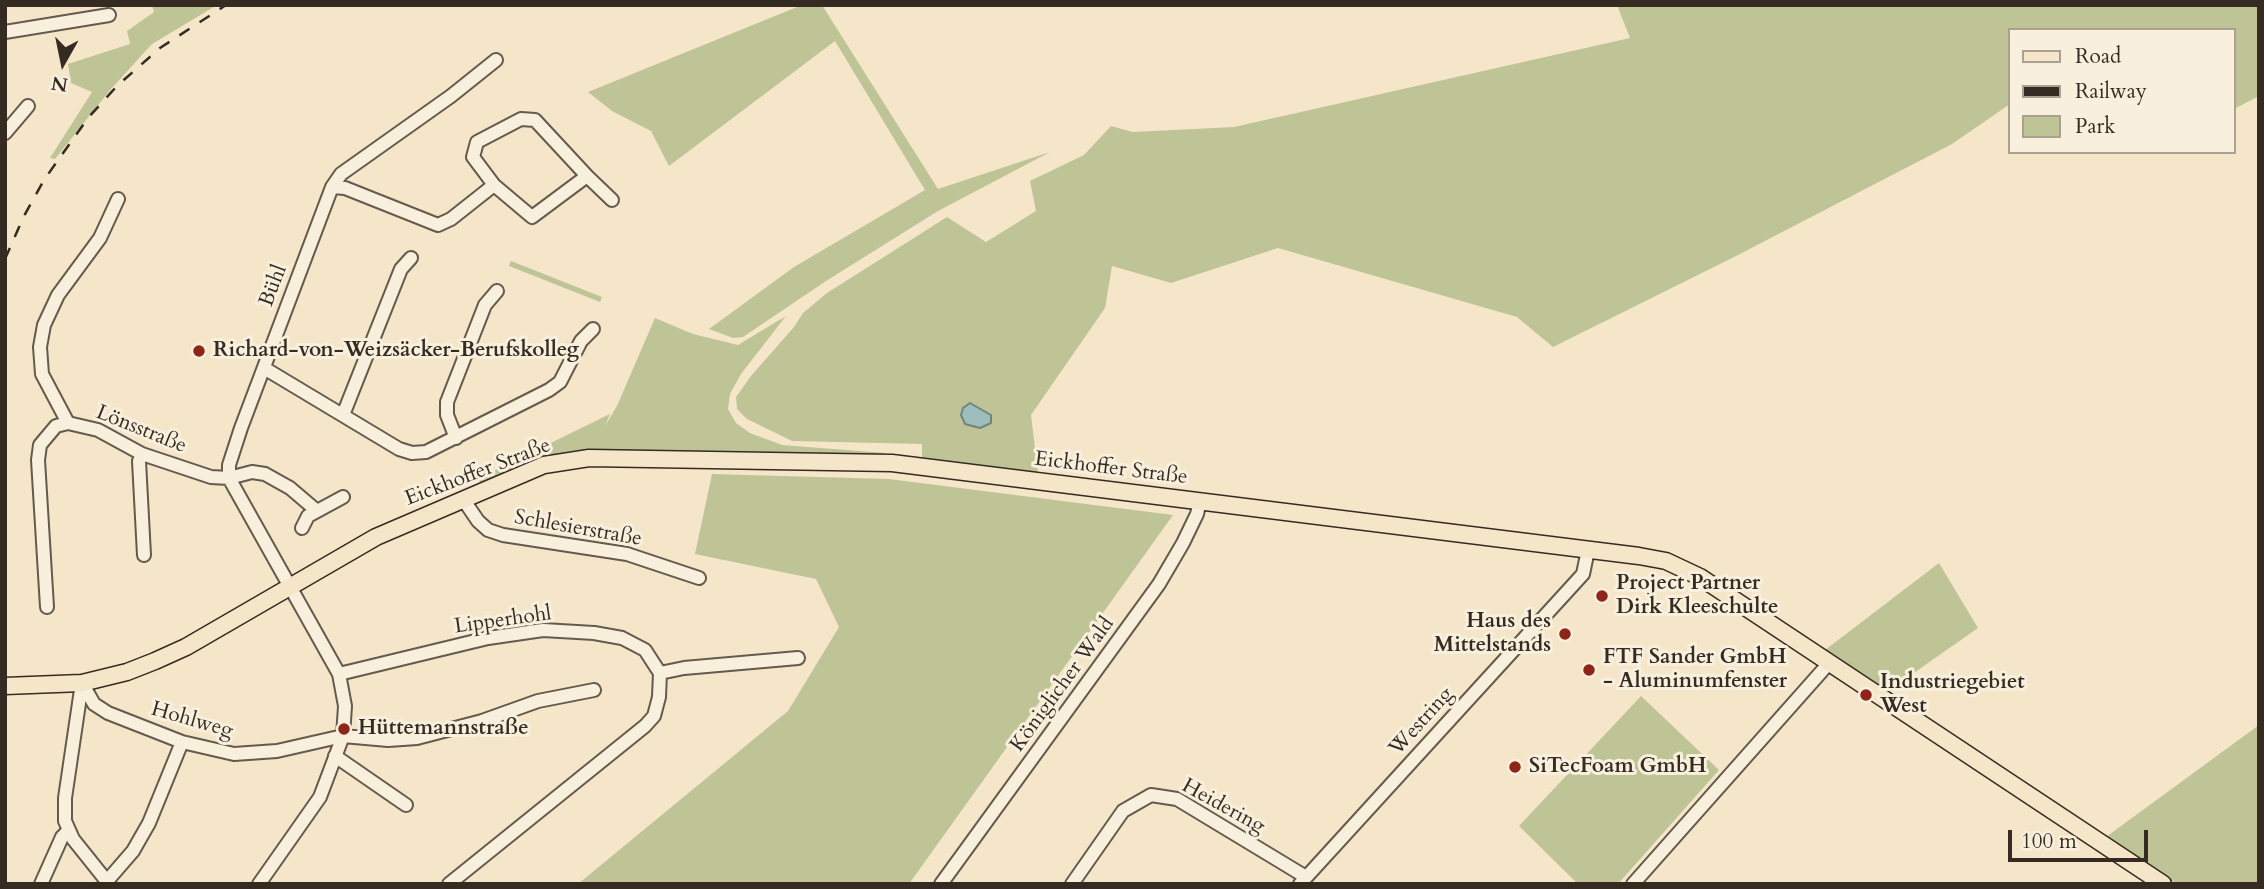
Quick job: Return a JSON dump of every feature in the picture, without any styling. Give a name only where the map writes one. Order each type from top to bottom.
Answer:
[{"type":"main road","name":"Eickhoffer Straße","points":[[5,686],[82,683],[127,672],[155,661],[186,647],[369,541],[544,465],[589,458],[892,463],[1651,557],[1680,566],[1830,662],[2163,884]]},
{"type":"street","points":[[5,32],[109,15]]},
{"type":"street","name":"Bühl","points":[[229,478],[229,465],[241,428],[332,187],[341,174],[496,61]]},
{"type":"street","points":[[5,133],[28,106]]},
{"type":"street","points":[[587,176],[532,217],[494,185],[473,157],[477,142],[521,119],[535,120],[612,200]]},
{"type":"street","points":[[332,187],[345,188],[438,225],[451,219],[494,185]]},
{"type":"street","points":[[68,423],[42,374],[40,347],[44,325],[58,295],[100,238],[118,200]]},
{"type":"street","points":[[343,415],[401,269],[411,258]]},
{"type":"street","points":[[456,438],[447,415],[447,402],[485,304],[497,291]]},
{"type":"street","points":[[264,368],[399,449],[412,453],[426,452],[560,382],[581,341],[593,329]]},
{"type":"street","name":"Lönsstraße","points":[[47,607],[38,460],[40,445],[56,426],[68,423],[98,430],[142,454],[211,477],[229,478],[252,471],[265,474],[290,488],[317,511]]},
{"type":"street","points":[[142,454],[139,461],[144,555]]},
{"type":"street","points":[[229,478],[339,674],[345,706],[343,736],[320,797],[259,884]]},
{"type":"street","points":[[302,528],[308,516],[343,497]]},
{"type":"street","name":"Schlesierstraße","points":[[463,499],[478,521],[488,530],[503,535],[627,554],[699,578]]},
{"type":"street","name":"Königlicher Wald","points":[[941,884],[1151,595],[1183,543],[1200,501]]},
{"type":"street","name":"Westring","points":[[1303,880],[1583,574],[1588,550]]},
{"type":"street","name":"Lipperhohl","points":[[339,674],[488,638],[543,631],[594,633],[622,638],[645,650],[660,673]]},
{"type":"street","points":[[449,884],[645,726],[654,716],[657,706],[660,673],[684,668],[797,659]]},
{"type":"street","points":[[1633,884],[1830,662]]},
{"type":"street","points":[[82,683],[65,798],[65,821],[68,831],[108,882],[133,852],[149,822],[182,742]]},
{"type":"street","name":"Hohlweg","points":[[82,683],[94,704],[108,713],[182,742],[234,754],[277,751],[343,736],[388,740],[417,738],[482,721],[538,701],[594,690]]},
{"type":"street","points":[[335,756],[406,805]]},
{"type":"street","name":"Heidering","points":[[1072,884],[1123,811],[1150,795],[1177,799],[1303,880]]},
{"type":"street","points":[[41,884],[62,837],[68,831]]},
{"type":"green space","points":[[152,5],[217,5],[152,44],[111,89],[55,159],[50,158],[92,92],[71,83],[68,64],[130,44],[127,31],[154,12]]},
{"type":"green space","points":[[802,5],[822,5],[938,189],[1050,152],[938,211],[743,337],[733,338],[709,329],[794,267],[925,190],[835,41],[669,166],[651,131],[612,111],[588,92]]},
{"type":"green space","points":[[1617,5],[2259,5],[2259,96],[2236,108],[2236,28],[2008,28],[2008,105],[1952,144],[1553,347],[1517,317],[1278,248],[1171,283],[1112,266],[1105,308],[1031,415],[1038,473],[922,462],[922,444],[792,441],[747,419],[737,409],[736,397],[751,376],[803,313],[827,293],[947,217],[986,242],[1036,211],[1030,181],[1084,155],[1111,126],[1133,132],[1234,127],[1630,38]]},
{"type":"green space","points":[[511,261],[602,297],[600,302],[509,266]]},
{"type":"green space","points":[[786,316],[741,374],[730,394],[728,409],[736,423],[750,433],[782,445],[886,453],[875,459],[586,452],[482,484],[477,479],[610,414],[605,426],[617,406],[655,318],[693,334],[738,345]]},
{"type":"green space","points":[[712,474],[889,479],[1173,515],[909,884],[578,884],[788,711],[839,627],[816,579],[695,554]]},
{"type":"green space","points":[[1939,563],[1978,628],[1888,691],[1883,691],[1825,650]]},
{"type":"green space","points":[[1641,696],[1719,770],[1618,884],[1578,884],[1519,826]]},
{"type":"green space","points":[[2259,725],[2259,884],[2177,884],[2106,837]]},
{"type":"water","points":[[970,403],[991,415],[991,423],[980,428],[965,424],[961,415],[963,408]]},
{"type":"railway","points":[[5,259],[44,180],[88,118],[117,86],[160,48],[226,5]]},
{"type":"place","name":"Richard-von-Weizsäcker-Berufskolleg","points":[[199,351]]},
{"type":"place","name":"Project Partner Dirk Kleeschulte","points":[[1602,596]]},
{"type":"place","name":"Haus des Mittelstands","points":[[1565,634]]},
{"type":"place","name":"FTF Sander GmbH - Aluminumfenster","points":[[1589,670]]},
{"type":"place","name":"Industriegebiet West","points":[[1866,695]]},
{"type":"place","name":"Hüttemannstraße","points":[[344,729]]},
{"type":"place","name":"SiTecFoam GmbH","points":[[1515,767]]}]
